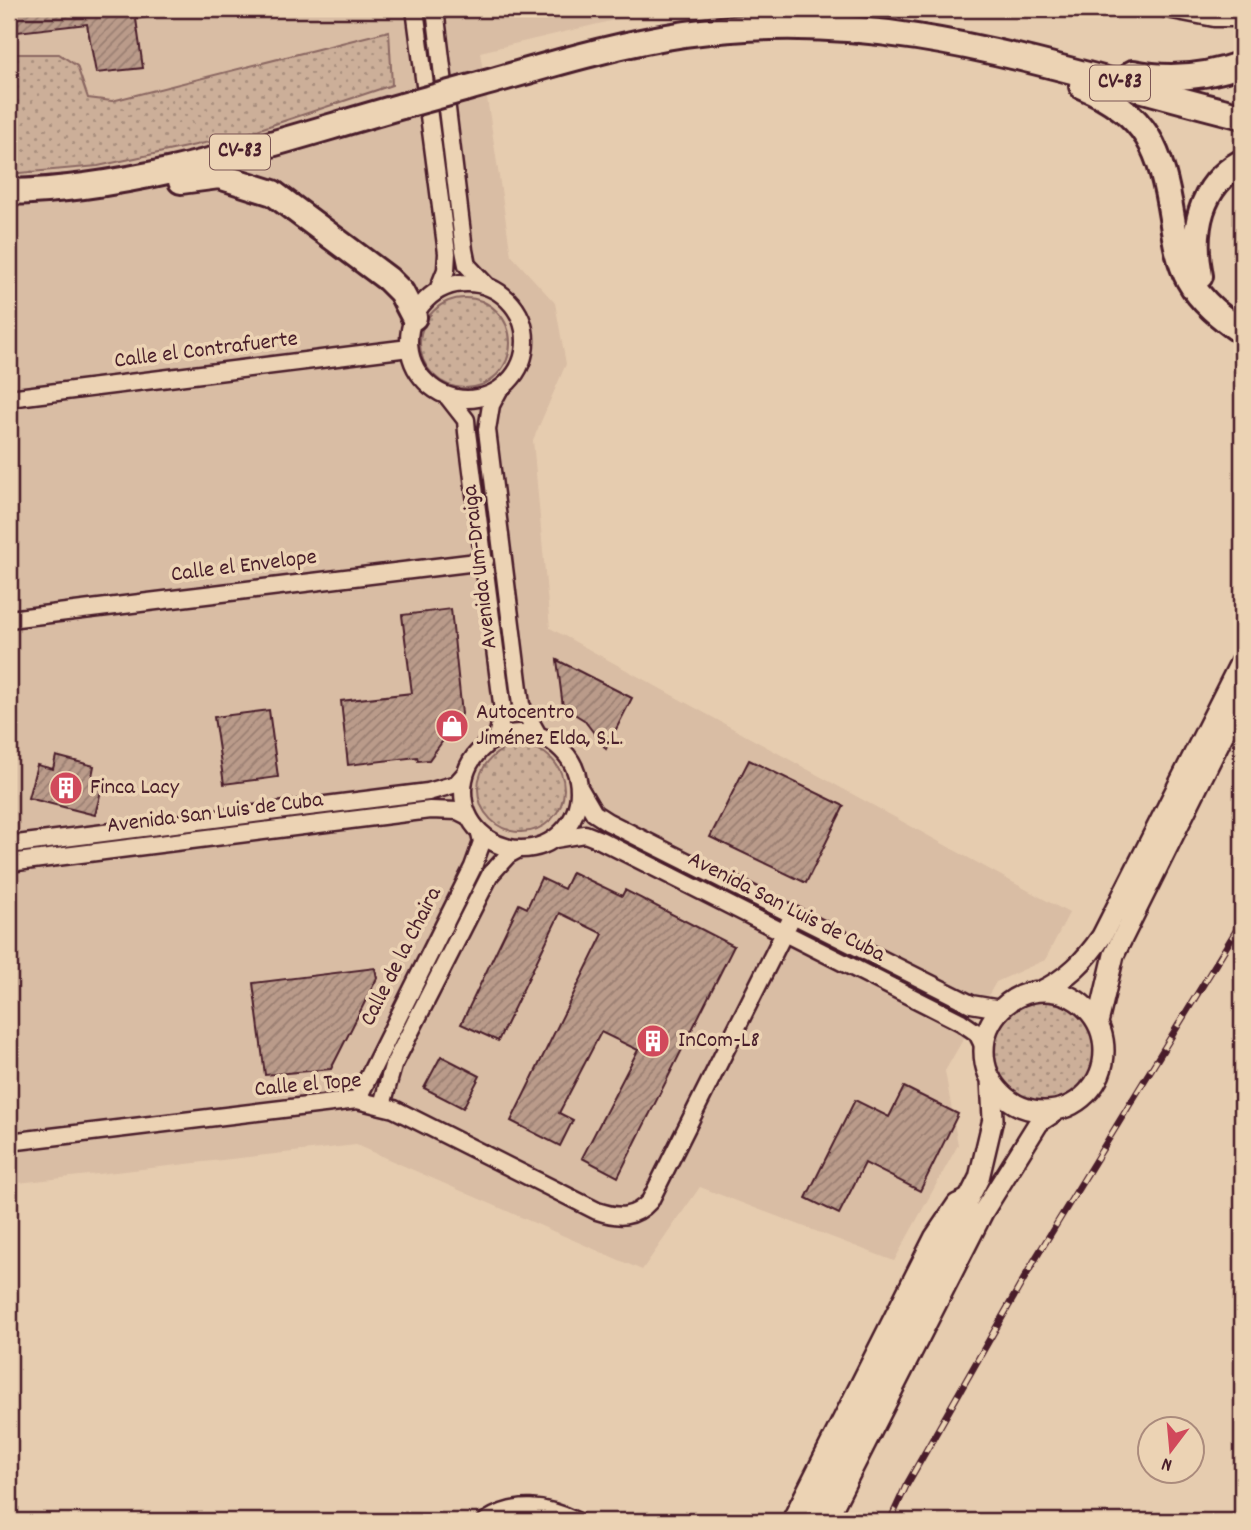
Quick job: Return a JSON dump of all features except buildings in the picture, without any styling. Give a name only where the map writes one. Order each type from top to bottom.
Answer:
[{"type":"main road","name":"CV-83","points":[[9,192],[75,187],[135,177],[238,153],[632,44],[729,29],[832,26],[955,41],[1242,116]]},
{"type":"main road","points":[[955,41],[973,35],[1150,77],[1198,76],[1242,64]]},
{"type":"main road","points":[[997,51],[1014,66],[1080,85],[1111,98],[1131,114],[1149,137],[1159,161],[1182,264],[1200,296],[1215,312],[1242,332]]},
{"type":"main road","points":[[1215,312],[1204,292],[1195,235],[1206,199],[1217,181],[1242,162]]},
{"type":"main road","points":[[75,187],[99,196],[202,177],[234,179],[255,185],[290,203],[388,279],[401,292],[414,317]]},
{"type":"street","points":[[415,9],[447,253],[446,270],[438,290]]},
{"type":"street","points":[[435,9],[467,265],[488,287],[509,301],[517,311],[525,335],[522,360],[509,382],[499,390],[474,399],[448,397],[421,378],[409,348],[414,317],[424,302],[438,290],[465,283],[488,287]]},
{"type":"street","points":[[1167,9],[1213,18],[1242,18]]},
{"type":"street","name":"Calle el Contrafuerte","points":[[9,398],[409,348]]},
{"type":"street","name":"Avenida Um-Draiga","points":[[499,390],[487,419],[487,430],[521,705],[538,735]]},
{"type":"street","name":"Avenida Um-Draiga","points":[[448,397],[466,420],[503,711],[496,737]]},
{"type":"street","name":"Calle el Envelope","points":[[9,619],[485,561]]},
{"type":"street","points":[[807,1521],[971,1196],[990,1141],[993,1100],[984,1047],[987,1033],[1001,1009],[1026,993],[1041,991],[1058,983],[1083,963],[1102,936],[1242,659]]},
{"type":"street","points":[[1098,1023],[1114,955],[1242,696]]},
{"type":"street","points":[[517,732],[538,735],[555,743],[568,755],[576,771],[580,789],[577,808],[569,825],[555,839],[538,847],[519,849],[498,845],[480,833],[468,816],[463,803],[464,775],[476,753],[496,737],[517,732]]},
{"type":"street","name":"Avenida San Luis de Cuba","points":[[9,845],[428,792],[456,783],[464,775]]},
{"type":"street","name":"Avenida San Luis de Cuba","points":[[580,789],[594,813],[608,822],[971,1004],[1001,1009]]},
{"type":"street","name":"Avenida San Luis de Cuba","points":[[9,863],[430,810],[458,811],[468,816]]},
{"type":"street","name":"Calle de la Chaira","points":[[356,1100],[474,867],[482,842],[480,833]]},
{"type":"street","name":"Avenida San Luis de Cuba","points":[[555,839],[585,834],[600,840],[961,1021],[977,1033],[984,1047]]},
{"type":"street","name":"Calle de la Chaira","points":[[382,1105],[393,1066],[491,875],[508,855],[519,849]]},
{"type":"street","points":[[785,933],[793,915]]},
{"type":"street","name":"Calle el Tope","points":[[9,1142],[356,1100],[382,1105],[597,1211],[613,1216],[628,1215],[643,1208],[650,1201],[785,933]]},
{"type":"street","points":[[826,1521],[983,1212],[1039,1122],[1085,1096],[1102,1069],[1103,1038],[1098,1023],[1074,999],[1041,991]]},
{"type":"street","points":[[991,1079],[1012,1101],[1026,1108],[1057,1110]]},
{"type":"street","points":[[790,1521],[933,1237],[956,1203],[971,1196]]},
{"type":"street","points":[[486,1521],[499,1513],[525,1507],[540,1508],[576,1521]]},
{"type":"shaded area","points":[[9,9],[661,9],[480,52],[511,255],[555,303],[566,364],[533,440],[550,628],[1069,913],[1045,960],[996,982],[945,1071],[958,1145],[894,1261],[700,1187],[642,1270],[356,1145],[9,1184]]},
{"type":"shaded area","points":[[389,31],[392,85],[242,135],[98,166],[9,174],[9,54],[59,54],[77,66],[88,98],[112,101]]},
{"type":"shaded area","points":[[465,298],[482,301],[497,311],[507,326],[510,343],[507,360],[497,375],[482,385],[465,388],[448,385],[433,375],[423,360],[420,343],[423,326],[433,311],[448,301]]},
{"type":"shaded area","points":[[513,746],[529,746],[552,758],[561,772],[564,789],[561,806],[552,820],[529,832],[513,832],[497,825],[485,813],[478,797],[478,781],[485,765],[497,753]]},
{"type":"shaded area","points":[[1045,1001],[1064,1005],[1081,1016],[1092,1033],[1096,1052],[1092,1071],[1081,1088],[1064,1099],[1045,1103],[1026,1099],[1009,1088],[998,1071],[994,1052],[998,1033],[1009,1016],[1026,1005]]},
{"type":"railway","points":[[890,1521],[906,1486],[1037,1256],[1242,921]]},
{"type":"place","name":"Autocentro Jiménez Elda, S.L.","points":[[452,726]]},
{"type":"place","name":"Finca Lacy","points":[[66,788]]},
{"type":"place","name":"InCom-L8","points":[[653,1041]]}]
